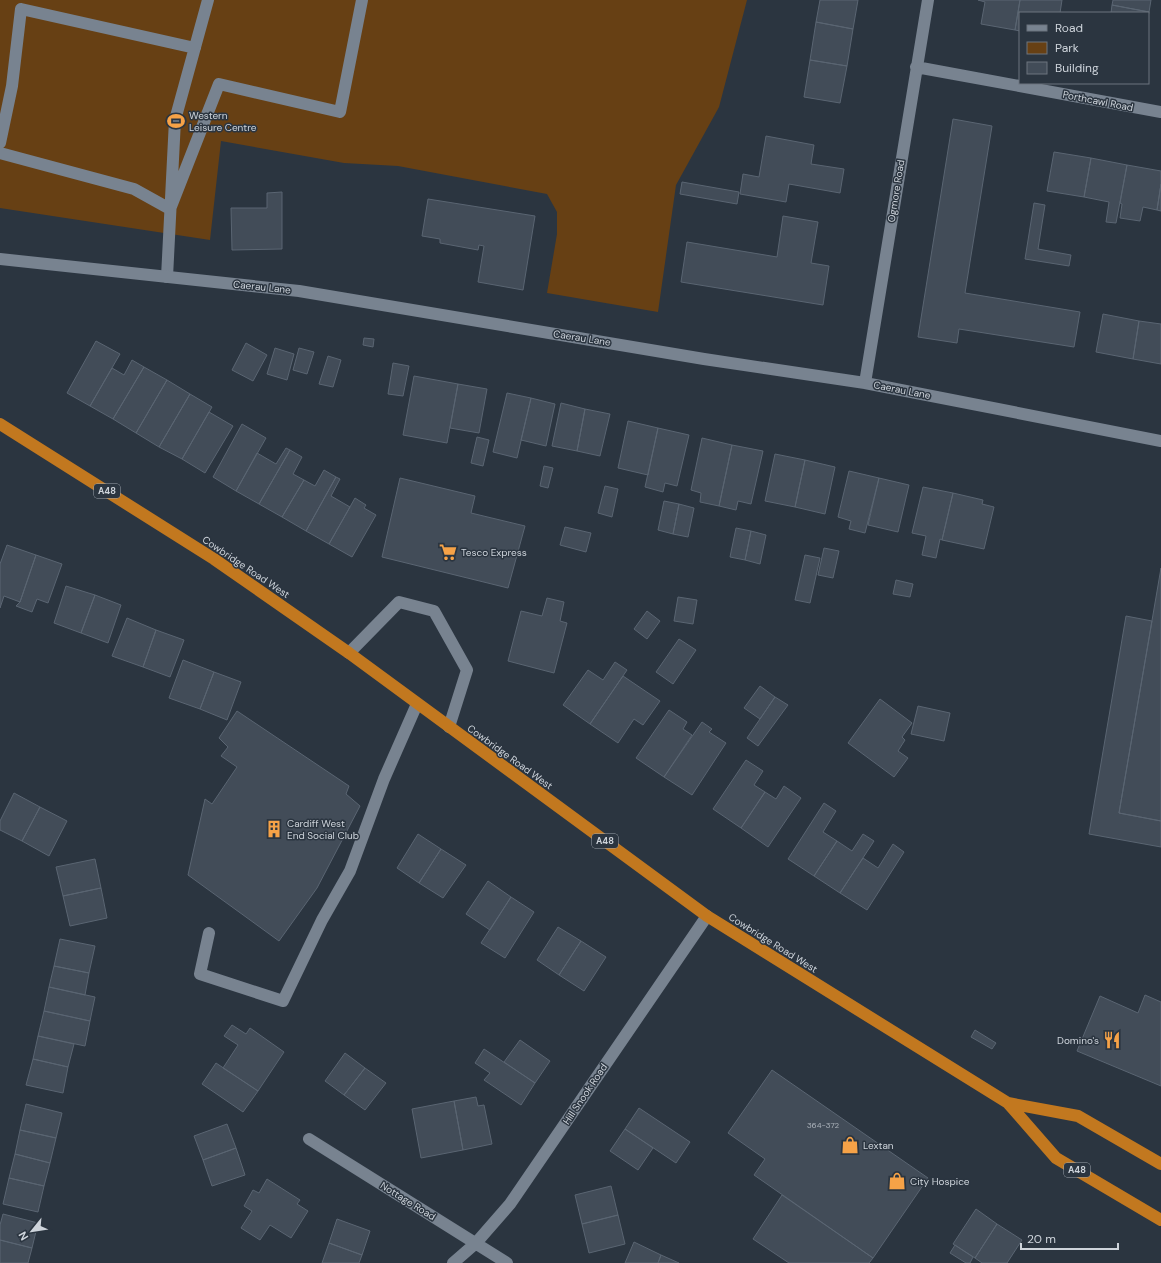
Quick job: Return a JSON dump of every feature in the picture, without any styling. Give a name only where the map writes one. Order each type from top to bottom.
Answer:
[{"type":"highway","name":"Cowbridge Road West","points":[[0,424],[214,559],[349,653],[707,916],[1008,1103],[1056,1158],[1161,1220]]},
{"type":"highway","name":"Cowbridge Road West","points":[[1008,1103],[1078,1116],[1161,1164]]},
{"type":"street","points":[[167,277],[175,120],[208,0]]},
{"type":"street","points":[[170,209],[219,84],[340,112],[362,0]]},
{"type":"street","name":"Ogmore Road","points":[[865,383],[928,0]]},
{"type":"street","points":[[0,143],[12,86],[20,9],[195,48]]},
{"type":"street","name":"Porthcawl Road","points":[[916,67],[1161,112]]},
{"type":"street","points":[[0,153],[134,188],[170,209]]},
{"type":"street","name":"Caerau Lane","points":[[0,259],[299,291],[704,359],[865,383],[1161,441]]},
{"type":"street","points":[[349,653],[400,602],[434,610],[467,670],[449,727]]},
{"type":"street","points":[[209,933],[200,974],[283,1001],[322,920],[350,871],[384,779],[417,704]]},
{"type":"street","name":"Hill Snook Road","points":[[453,1263],[476,1243],[510,1204],[707,916]]},
{"type":"street","name":"Nottage Road","points":[[309,1139],[507,1263]]},
{"type":"green space","points":[[0,0],[747,0],[719,107],[676,185],[658,312],[547,293],[557,234],[557,212],[547,194],[398,166],[344,163],[221,141],[210,240],[0,208]]},
{"type":"building","points":[[820,0],[858,0],[853,29],[816,22]]},
{"type":"building","points":[[978,0],[1020,0],[1015,30],[981,24],[985,2]]},
{"type":"building","points":[[1020,0],[1062,0],[1060,12],[1019,12],[1019,31],[1015,30]]},
{"type":"building","points":[[1113,0],[1151,0],[1149,12],[1112,5]]},
{"type":"building","points":[[1112,5],[1149,12],[1111,12]]},
{"type":"building","points":[[816,22],[853,29],[847,66],[810,60]]},
{"type":"building","points":[[810,60],[847,66],[840,103],[804,97]]},
{"type":"building","points":[[953,119],[992,126],[965,293],[1080,312],[1074,347],[959,329],[957,343],[918,337]]},
{"type":"building","points":[[766,136],[814,145],[811,164],[844,169],[840,193],[789,184],[786,202],[740,194],[743,174],[759,177]]},
{"type":"building","points":[[1054,152],[1091,158],[1084,197],[1047,191]]},
{"type":"building","points":[[1091,158],[1127,165],[1116,223],[1106,222],[1109,202],[1084,197]]},
{"type":"building","points":[[1127,165],[1161,171],[1161,184],[1157,210],[1143,207],[1140,221],[1120,218],[1122,204],[1120,203]]},
{"type":"building","points":[[682,182],[739,192],[737,204],[680,194]]},
{"type":"building","points":[[1161,184],[1161,211],[1157,210]]},
{"type":"building","points":[[282,192],[282,249],[232,250],[231,208],[267,208],[267,193]]},
{"type":"building","points":[[428,199],[535,216],[523,290],[478,282],[484,246],[479,245],[478,250],[440,243],[440,239],[422,236]]},
{"type":"building","points":[[1034,203],[1045,205],[1038,249],[1071,255],[1069,266],[1025,259]]},
{"type":"building","points":[[783,216],[818,222],[811,263],[829,266],[823,305],[681,282],[687,242],[777,257]]},
{"type":"building","points":[[1103,314],[1139,321],[1133,359],[1096,352]]},
{"type":"building","points":[[1139,321],[1161,324],[1161,364],[1133,359]]},
{"type":"building","points":[[364,338],[374,339],[373,347],[363,345]]},
{"type":"building","points":[[96,341],[120,354],[90,406],[67,393]]},
{"type":"building","points":[[246,343],[267,355],[253,381],[232,370]]},
{"type":"building","points":[[275,348],[294,354],[287,380],[267,374]]},
{"type":"building","points":[[299,348],[314,352],[307,374],[293,370]]},
{"type":"building","points":[[328,356],[341,360],[333,387],[319,384]]},
{"type":"building","points":[[132,360],[144,367],[113,419],[90,406],[112,368],[124,375]]},
{"type":"building","points":[[393,363],[409,366],[403,396],[388,394]]},
{"type":"building","points":[[144,367],[167,380],[136,433],[113,419]]},
{"type":"building","points":[[414,376],[458,384],[447,443],[403,435]]},
{"type":"building","points":[[167,380],[190,394],[159,447],[136,433]]},
{"type":"building","points":[[458,384],[487,389],[479,433],[450,428]]},
{"type":"building","points":[[507,393],[531,398],[517,458],[493,452]]},
{"type":"building","points":[[190,394],[212,407],[182,459],[159,447]]},
{"type":"building","points":[[531,398],[555,404],[546,446],[521,440]]},
{"type":"building","points":[[561,403],[585,409],[577,451],[552,446]]},
{"type":"building","points":[[585,409],[610,414],[600,456],[577,451]]},
{"type":"building","points":[[209,412],[233,426],[205,473],[182,459]]},
{"type":"building","points":[[628,421],[658,428],[648,475],[618,468]]},
{"type":"building","points":[[242,424],[266,438],[236,491],[213,477]]},
{"type":"building","points":[[658,428],[689,435],[677,486],[665,483],[663,492],[645,487]]},
{"type":"building","points":[[477,437],[489,440],[483,466],[471,463]]},
{"type":"building","points":[[702,438],[732,445],[719,506],[700,502],[701,493],[691,490]]},
{"type":"building","points":[[732,445],[763,451],[751,504],[738,501],[736,510],[719,506]]},
{"type":"building","points":[[286,448],[290,450],[259,504],[236,491],[257,453],[276,464]]},
{"type":"building","points":[[290,450],[302,457],[293,474],[304,480],[282,517],[259,504]]},
{"type":"building","points":[[775,454],[805,460],[795,507],[765,501]]},
{"type":"building","points":[[805,460],[835,467],[825,514],[795,507]]},
{"type":"building","points":[[544,466],[553,468],[548,488],[540,486]]},
{"type":"building","points":[[324,470],[336,477],[306,531],[282,517],[304,480],[315,486]]},
{"type":"building","points":[[849,471],[879,478],[865,533],[849,529],[851,521],[838,517]]},
{"type":"building","points":[[336,477],[340,479],[331,496],[350,507],[329,544],[306,531]]},
{"type":"building","points":[[400,478],[475,496],[471,513],[525,526],[508,588],[382,557]]},
{"type":"building","points":[[879,478],[909,485],[898,532],[868,525]]},
{"type":"building","points":[[605,486],[618,489],[612,517],[598,513]]},
{"type":"building","points":[[923,487],[953,493],[942,540],[940,539],[936,558],[922,555],[926,536],[912,533]]},
{"type":"building","points":[[953,493],[983,500],[982,504],[994,507],[984,549],[942,540]]},
{"type":"building","points":[[355,498],[366,505],[364,508],[376,515],[352,557],[329,544]]},
{"type":"building","points":[[664,501],[679,504],[673,534],[658,530]]},
{"type":"building","points":[[679,504],[694,508],[688,537],[673,534]]},
{"type":"building","points":[[565,527],[591,533],[586,552],[560,545]]},
{"type":"building","points":[[736,528],[751,531],[745,560],[730,557]]},
{"type":"building","points":[[751,531],[766,535],[760,564],[745,560]]},
{"type":"building","points":[[7,545],[36,555],[20,602],[4,596],[0,608],[0,564]]},
{"type":"building","points":[[824,548],[839,551],[833,578],[818,575]]},
{"type":"building","points":[[36,555],[62,564],[48,603],[37,599],[32,612],[16,606],[20,602]]},
{"type":"building","points":[[805,555],[820,558],[810,603],[795,600]]},
{"type":"building","points":[[1161,568],[1161,821],[1119,813]]},
{"type":"building","points":[[896,580],[913,584],[910,597],[893,594]]},
{"type":"building","points":[[66,586],[95,595],[81,633],[54,623]]},
{"type":"building","points":[[95,595],[121,605],[108,643],[81,633]]},
{"type":"building","points":[[678,597],[697,600],[693,624],[674,621]]},
{"type":"building","points":[[547,598],[564,602],[560,621],[567,623],[554,673],[508,661],[521,611],[542,616]]},
{"type":"building","points":[[647,611],[660,621],[647,639],[634,629]]},
{"type":"building","points":[[1126,616],[1152,621],[1119,813],[1161,821],[1161,847],[1089,834]]},
{"type":"building","points":[[127,618],[156,630],[143,667],[112,656]]},
{"type":"building","points":[[156,630],[184,640],[170,677],[143,667]]},
{"type":"building","points":[[679,639],[696,650],[673,684],[656,672]]},
{"type":"building","points":[[183,660],[214,672],[200,709],[169,698]]},
{"type":"building","points":[[615,662],[627,670],[590,724],[563,705],[588,670],[603,680]]},
{"type":"building","points":[[214,672],[241,682],[227,720],[200,709]]},
{"type":"building","points":[[623,676],[660,701],[643,725],[634,719],[618,743],[590,724]]},
{"type":"building","points":[[760,686],[775,697],[760,719],[744,708]]},
{"type":"building","points":[[775,697],[788,705],[758,746],[747,738]]},
{"type":"building","points":[[880,699],[912,723],[902,737],[905,740],[898,751],[908,758],[894,777],[848,743]]},
{"type":"building","points":[[918,706],[950,713],[944,741],[911,734]]},
{"type":"building","points":[[669,710],[687,722],[683,729],[692,735],[664,777],[636,758]]},
{"type":"building","name":"Cardiff West End Social Club","points":[[237,711],[349,786],[346,794],[360,806],[317,888],[279,941],[188,875],[205,799],[212,804],[237,767],[221,756],[228,747],[219,738]]},
{"type":"building","points":[[702,722],[712,729],[709,732],[726,743],[692,795],[664,777]]},
{"type":"building","points":[[746,760],[763,771],[754,785],[765,792],[741,828],[713,809]]},
{"type":"building","points":[[784,786],[801,798],[768,847],[741,828],[765,792],[776,799]]},
{"type":"building","points":[[14,793],[40,807],[22,841],[0,830],[0,821]]},
{"type":"building","points":[[824,803],[836,811],[823,832],[837,841],[814,876],[788,859]]},
{"type":"building","points":[[40,807],[67,821],[49,856],[22,841]]},
{"type":"building","points":[[418,834],[441,849],[419,883],[397,868]]},
{"type":"building","points":[[863,834],[874,841],[840,893],[814,876],[837,841],[852,851]]},
{"type":"building","points":[[893,844],[904,852],[867,910],[840,893],[863,858],[878,868]]},
{"type":"building","points":[[441,849],[466,865],[443,898],[419,883]]},
{"type":"building","points":[[95,859],[101,888],[63,896],[56,867]]},
{"type":"building","points":[[488,881],[511,897],[490,930],[466,914]]},
{"type":"building","points":[[101,888],[107,918],[70,926],[63,896]]},
{"type":"building","points":[[511,897],[534,912],[505,958],[481,943]]},
{"type":"building","points":[[558,927],[581,941],[559,975],[537,960]]},
{"type":"building","points":[[60,939],[95,946],[89,973],[54,966]]},
{"type":"building","points":[[581,941],[606,957],[584,991],[559,975]]},
{"type":"building","points":[[54,966],[89,973],[85,995],[49,987]]},
{"type":"building","points":[[49,987],[95,997],[90,1021],[44,1011]]},
{"type":"building","points":[[1145,995],[1161,1002],[1161,1086],[1077,1051],[1100,996],[1138,1013]]},
{"type":"building","points":[[44,1011],[90,1021],[85,1046],[38,1036]]},
{"type":"building","points":[[232,1025],[246,1034],[250,1028],[284,1052],[258,1091],[223,1068],[238,1045],[224,1036]]},
{"type":"building","points":[[975,1030],[996,1043],[992,1049],[971,1037]]},
{"type":"building","points":[[38,1036],[74,1044],[68,1067],[33,1059]]},
{"type":"building","points":[[520,1040],[550,1061],[535,1083],[504,1062]]},
{"type":"building","points":[[484,1049],[535,1083],[521,1105],[484,1080],[490,1073],[475,1063]]},
{"type":"building","points":[[345,1053],[365,1068],[344,1095],[325,1081]]},
{"type":"building","points":[[33,1059],[68,1067],[63,1093],[26,1085]]},
{"type":"building","points":[[216,1063],[258,1091],[243,1112],[202,1084]]},
{"type":"building","points":[[365,1068],[386,1083],[365,1110],[344,1095]]},
{"type":"building","points":[[772,1070],[928,1178],[873,1258],[754,1175],[765,1159],[728,1133]]},
{"type":"building","points":[[476,1097],[478,1106],[484,1105],[492,1144],[463,1150],[454,1101]]},
{"type":"building","points":[[454,1101],[463,1150],[421,1158],[412,1109]]},
{"type":"building","points":[[26,1104],[62,1113],[56,1138],[20,1130]]},
{"type":"building","points":[[639,1108],[690,1142],[676,1163],[625,1129]]},
{"type":"building","points":[[227,1124],[236,1148],[203,1160],[194,1136]]},
{"type":"building","points":[[625,1129],[653,1148],[638,1170],[610,1151]]},
{"type":"building","points":[[20,1130],[56,1138],[50,1163],[15,1154]]},
{"type":"building","points":[[236,1148],[245,1175],[212,1186],[203,1160]]},
{"type":"building","points":[[15,1154],[50,1163],[44,1186],[9,1178]]},
{"type":"building","points":[[9,1178],[44,1186],[38,1212],[3,1204]]},
{"type":"building","points":[[267,1179],[300,1200],[297,1204],[308,1211],[291,1238],[270,1225],[260,1240],[241,1228],[252,1211],[244,1206],[253,1190],[259,1193]]},
{"type":"building","points":[[611,1186],[618,1215],[582,1224],[575,1195]]},
{"type":"building","points":[[782,1195],[873,1258],[869,1263],[789,1263],[753,1239]]},
{"type":"building","points":[[976,1209],[997,1224],[975,1258],[953,1244]]},
{"type":"building","points":[[3,1214],[38,1223],[32,1248],[0,1240],[0,1225]]},
{"type":"building","points":[[618,1215],[625,1244],[589,1253],[582,1224]]},
{"type":"building","points":[[337,1219],[370,1231],[362,1255],[329,1243]]},
{"type":"building","points":[[997,1224],[1022,1240],[1007,1263],[982,1263],[975,1258]]},
{"type":"building","points":[[0,1240],[32,1248],[28,1263],[0,1263]]},
{"type":"building","points":[[634,1242],[661,1255],[658,1263],[625,1263]]},
{"type":"building","points":[[329,1243],[362,1255],[359,1263],[322,1263]]},
{"type":"building","points":[[955,1245],[973,1257],[970,1263],[966,1263],[950,1253]]},
{"type":"building","points":[[661,1255],[679,1263],[658,1263]]},
{"type":"place","name":"Western Leisure Centre","points":[[176,121]]},
{"type":"place","name":"Tesco Express","points":[[448,552]]},
{"type":"place","name":"Cardiff West End Social Club","points":[[274,829]]},
{"type":"place","name":"Domino's","points":[[1112,1040]]},
{"type":"place","name":"Lextan","points":[[850,1145]]},
{"type":"place","name":"City Hospice","points":[[897,1181]]}]
